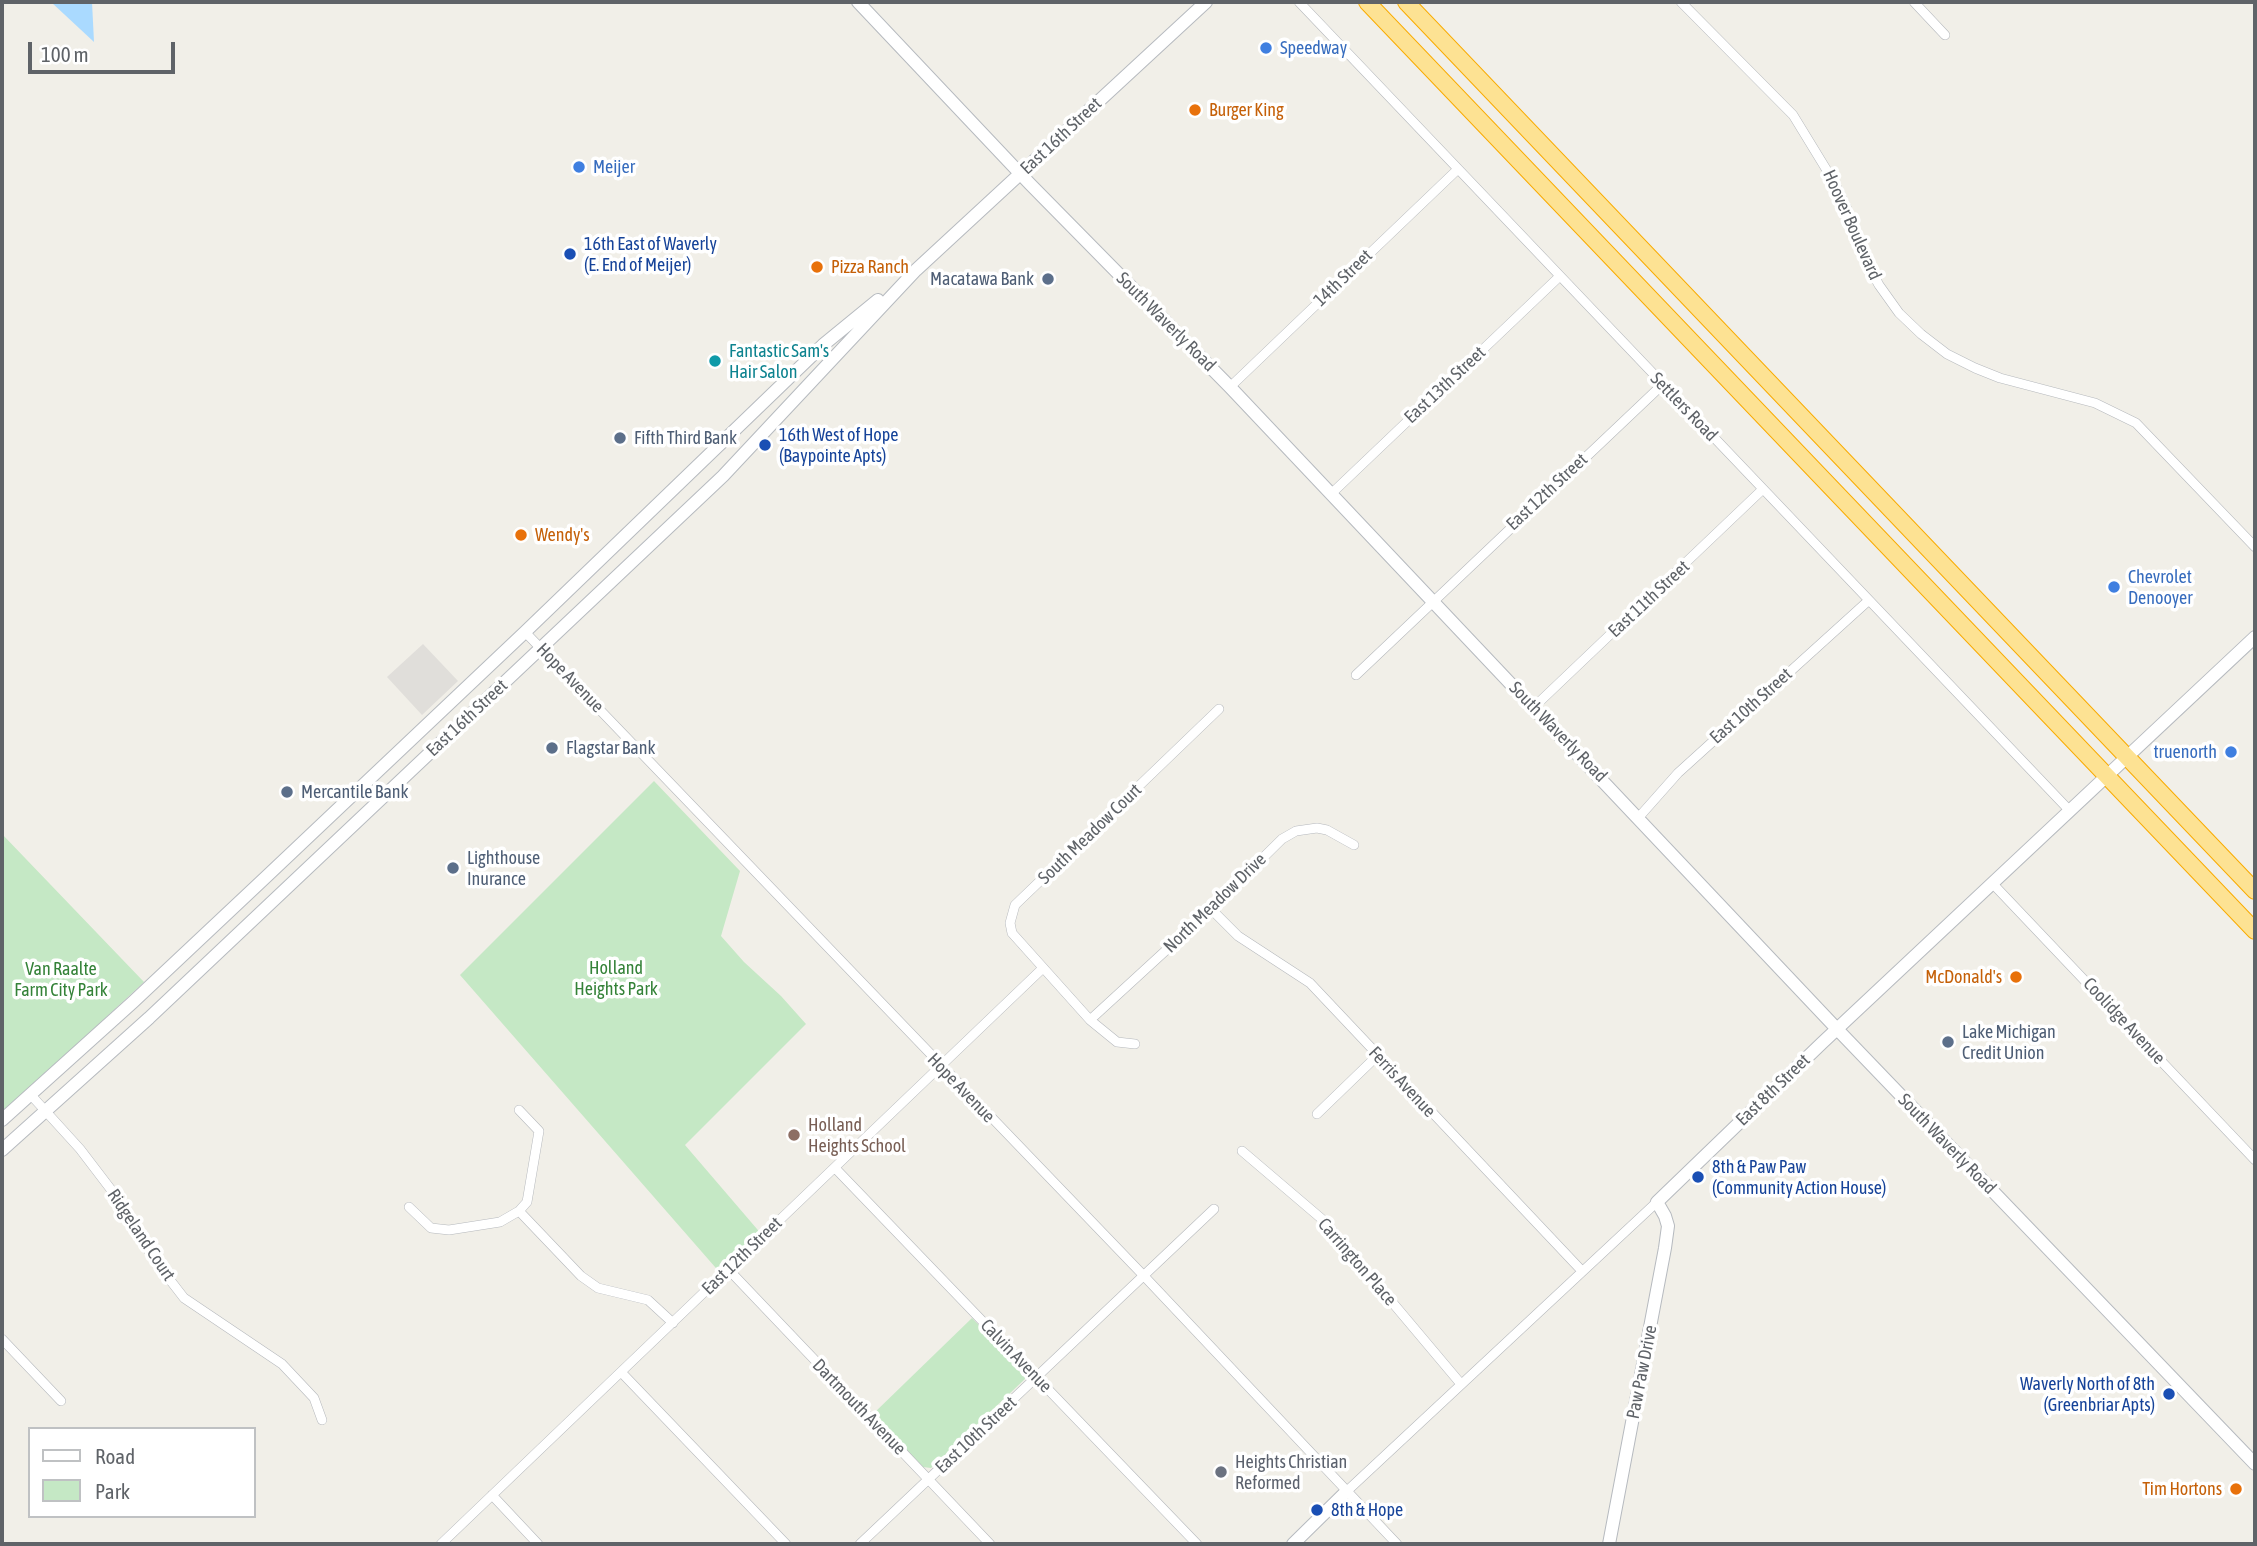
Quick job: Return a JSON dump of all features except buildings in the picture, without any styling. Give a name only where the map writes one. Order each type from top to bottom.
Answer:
[{"type":"highway","points":[[1367,2],[2255,931]]},
{"type":"highway","points":[[1406,2],[2255,891]]},
{"type":"highway","points":[[1489,132],[1511,112]]},
{"type":"highway","points":[[1903,563],[1916,554],[1934,555]]},
{"type":"highway","points":[[2215,888],[2240,903],[2255,919]]},
{"type":"main road","name":"South Waverly Road","points":[[858,2],[1020,173],[1230,387],[1838,1029],[2255,1464]]},
{"type":"main road","name":"East 16th Street","points":[[2,1150],[159,1009],[723,476],[916,270],[1206,2]]},
{"type":"main road","name":"East 16th Street","points":[[2,1120],[143,993],[525,632],[823,345],[916,270]]},
{"type":"main road","name":"East 8th Street","points":[[1657,1202],[2255,637]]},
{"type":"main road","name":"Paw Paw Drive","points":[[1609,1544],[1665,1248],[1668,1226],[1657,1202]]},
{"type":"main road","name":"East 8th Street","points":[[1293,1544],[1347,1491]]},
{"type":"street","name":"Settlers Road","points":[[1299,2],[2070,811]]},
{"type":"street","name":"Hoover Boulevard","points":[[1681,2],[1793,115],[1834,182],[1847,209],[1864,258],[1879,285],[1899,313],[1921,334],[1947,354],[1975,368],[2000,378],[2095,403],[2136,423],[2255,547]]},
{"type":"street","points":[[1913,2],[1945,35]]},
{"type":"street","name":"14th Street","points":[[1230,387],[1457,170]]},
{"type":"street","name":"East 13th Street","points":[[1331,494],[1560,276]]},
{"type":"street","name":"East 12th Street","points":[[1356,675],[1662,385]]},
{"type":"street","name":"East 11th Street","points":[[1534,707],[1763,489]]},
{"type":"street","name":"East 10th Street","points":[[1639,817],[1678,773],[1868,600]]},
{"type":"street","name":"Hope Avenue","points":[[525,632],[1144,1276],[1397,1544]]},
{"type":"street","name":"South Meadow Court","points":[[1135,1044],[1117,1042],[1090,1020],[1012,933],[1010,923],[1015,905],[1219,709]]},
{"type":"street","name":"North Meadow Drive","points":[[1090,1020],[1211,909],[1282,839],[1306,829],[1327,830],[1354,845]]},
{"type":"street","name":"Coolidge Avenue","points":[[1993,884],[2255,1160]]},
{"type":"street","name":"Ferris Avenue","points":[[1211,909],[1238,936],[1310,983],[1582,1271]]},
{"type":"street","name":"East 12th Street","points":[[441,1544],[1043,968]]},
{"type":"street","points":[[1317,1114],[1377,1056]]},
{"type":"street","name":"Ridgeland Court","points":[[30,1094],[80,1149],[122,1204],[153,1258],[184,1297],[282,1364],[314,1398],[322,1420]]},
{"type":"street","points":[[409,1207],[431,1228],[449,1230],[500,1222],[519,1211],[527,1202],[539,1131],[519,1110]]},
{"type":"street","name":"Carrington Place","points":[[1242,1152],[1322,1220],[1461,1384]]},
{"type":"street","name":"Calvin Avenue","points":[[835,1168],[1197,1544]]},
{"type":"street","name":"East 8th Street","points":[[1347,1491],[1657,1202]]},
{"type":"street","name":"East 10th Street","points":[[860,1544],[1214,1209]]},
{"type":"street","points":[[519,1211],[581,1276],[598,1288],[648,1300],[673,1323]]},
{"type":"street","name":"Dartmouth Avenue","points":[[728,1269],[990,1544]]},
{"type":"street","points":[[2,1339],[61,1401]]},
{"type":"street","points":[[621,1372],[786,1544]]},
{"type":"street","points":[[492,1495],[538,1544]]},
{"type":"shaded area","points":[[423,644],[458,681],[422,715],[387,677]]},
{"type":"green space","name":"Holland Heights Park","points":[[654,781],[740,871],[721,936],[806,1024],[685,1145],[763,1236],[722,1275],[460,975]]},
{"type":"green space","name":"Van Raalte Farm City Park","points":[[2,834],[144,982],[2,1114]]},
{"type":"green space","points":[[972,1318],[1025,1373],[1026,1378],[931,1468],[923,1467],[873,1414]]},
{"type":"water","points":[[51,2],[92,2],[94,42]]},
{"type":"place","name":"Speedway","points":[[1266,48]]},
{"type":"place","name":"Burger King","points":[[1195,110]]},
{"type":"place","name":"Meijer","points":[[579,167]]},
{"type":"place","name":"16th East of Waverly (E. End of Meijer)","points":[[570,254]]},
{"type":"place","name":"Pizza Ranch","points":[[817,267]]},
{"type":"place","name":"Macatawa Bank","points":[[1048,279]]},
{"type":"place","name":"Fantastic Sam's Hair Salon","points":[[715,361]]},
{"type":"place","name":"Fifth Third Bank","points":[[620,438]]},
{"type":"place","name":"16th West of Hope (Baypointe Apts)","points":[[765,445]]},
{"type":"place","name":"Wendy's","points":[[521,535]]},
{"type":"place","name":"Chevrolet Denooyer","points":[[2114,587]]},
{"type":"place","name":"Flagstar Bank","points":[[552,748]]},
{"type":"place","name":"truenorth","points":[[2231,752]]},
{"type":"place","name":"Mercantile Bank","points":[[287,792]]},
{"type":"place","name":"Lighthouse Inurance","points":[[453,868]]},
{"type":"place","name":"McDonald's","points":[[2016,977]]},
{"type":"place","name":"Lake Michigan Credit Union","points":[[1948,1042]]},
{"type":"place","name":"Holland Heights School","points":[[794,1135]]},
{"type":"place","name":"8th & Paw Paw (Community Action House)","points":[[1698,1177]]},
{"type":"place","name":"Waverly North of 8th (Greenbriar Apts)","points":[[2169,1394]]},
{"type":"place","name":"Heights Christian Reformed","points":[[1221,1472]]},
{"type":"place","name":"Tim Hortons","points":[[2236,1489]]},
{"type":"place","name":"8th & Hope","points":[[1317,1510]]}]
